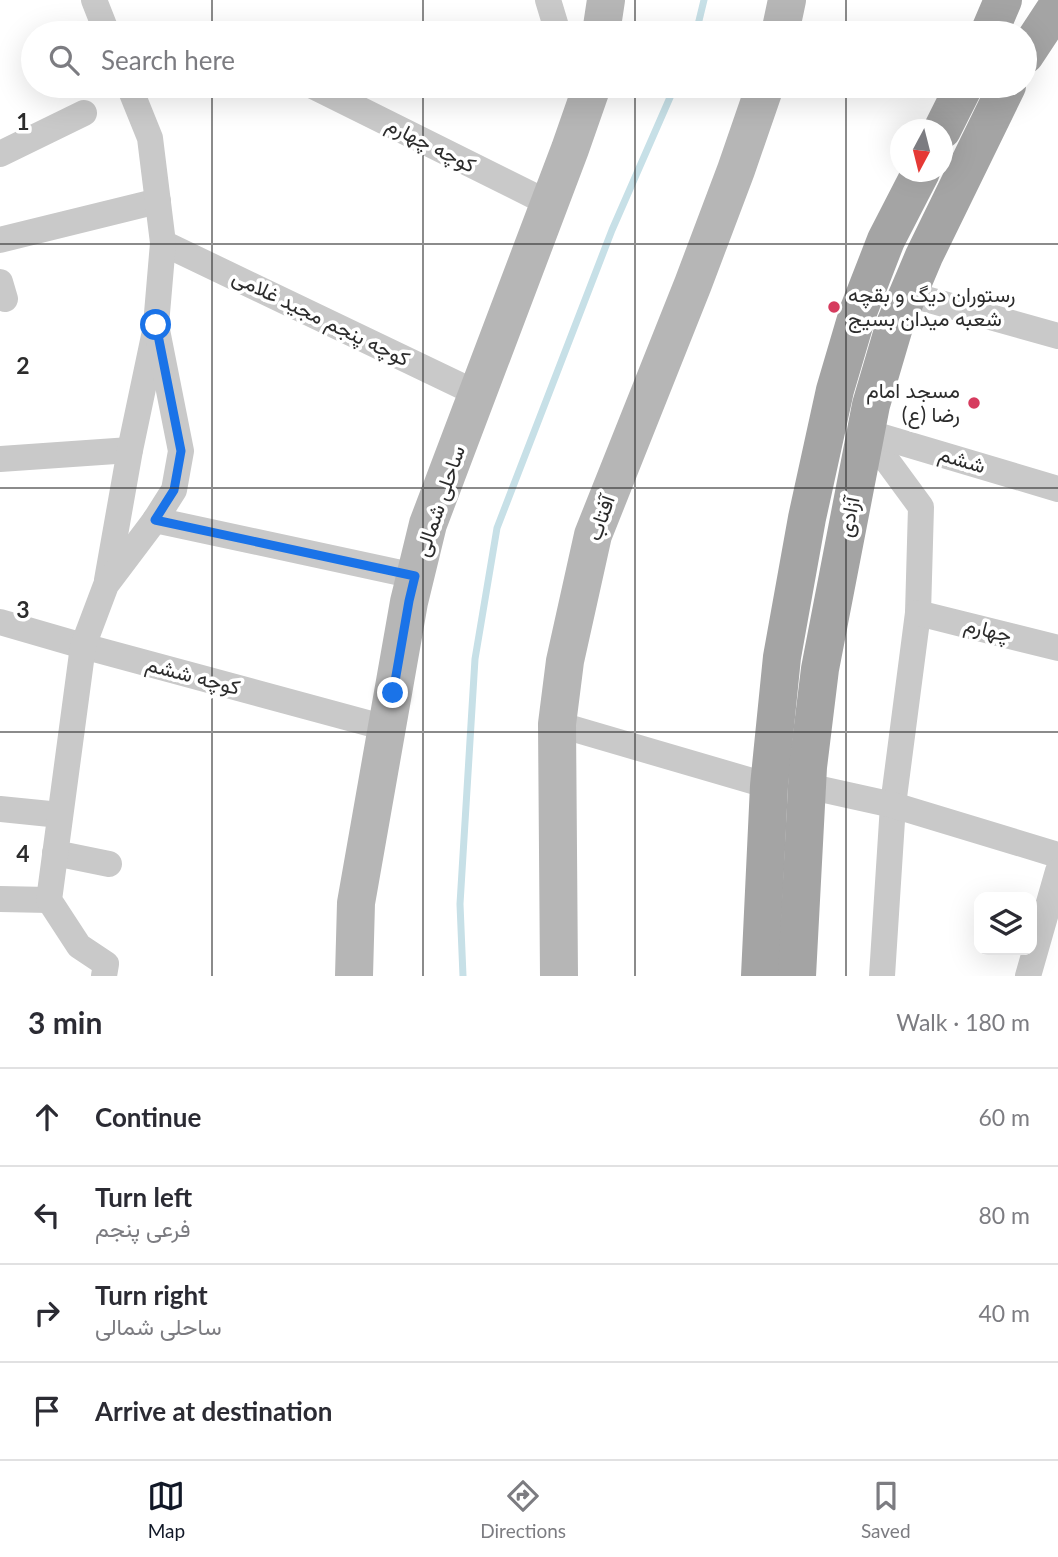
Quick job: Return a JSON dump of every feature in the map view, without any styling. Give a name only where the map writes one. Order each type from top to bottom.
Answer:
[{"type":"main road","points":[[994,21],[1003,0]]},
{"type":"main road","points":[[1037,37],[1058,5]]},
{"type":"main road","points":[[948,119],[958,98]]},
{"type":"main road","name":"آزادی","points":[[796,976],[807,786],[820,669],[872,405],[894,327],[924,256],[1001,98]]},
{"type":"main road","name":"آزادی","points":[[760,976],[769,786],[782,657],[807,517],[835,390],[858,312],[886,240],[916,182]]},
{"type":"street","points":[[94,0],[102,21]]},
{"type":"street","points":[[548,0],[554,21]]},
{"type":"street","points":[[603,21],[606,0]]},
{"type":"street","points":[[783,21],[787,0]]},
{"type":"street","points":[[104,976],[106,964],[79,946],[49,900],[83,646],[106,585],[156,325],[163,243],[150,138],[134,98]]},
{"type":"street","name":"کوچه چهارم","points":[[337,98],[550,204]]},
{"type":"street","name":"ساحلی شمالی","points":[[354,976],[356,903],[415,576],[429,524],[550,204],[581,98]]},
{"type":"street","name":"آفتاب","points":[[559,976],[557,724],[565,660],[593,535],[693,284],[761,98]]},
{"type":"street","points":[[0,154],[84,113]]},
{"type":"street","points":[[0,240],[158,201]]},
{"type":"street","name":"کوچه پنجم مجید غلامی","points":[[163,243],[478,394]]},
{"type":"street","points":[[908,294],[1058,336]]},
{"type":"street","points":[[106,585],[174,490],[181,451],[156,325]]},
{"type":"street","points":[[866,432],[920,507],[918,613],[893,805],[882,976]]},
{"type":"street","name":"ششم","points":[[866,432],[1058,489]]},
{"type":"street","points":[[0,459],[130,450]]},
{"type":"street","points":[[155,520],[415,576]]},
{"type":"street","name":"چهارم","points":[[918,613],[1058,648]]},
{"type":"street","name":"کوچه ششم","points":[[0,622],[386,728]]},
{"type":"street","points":[[557,724],[769,786]]},
{"type":"street","points":[[807,786],[893,805],[1058,855]]},
{"type":"street","points":[[0,808],[60,815]]},
{"type":"street","points":[[55,853],[109,864]]},
{"type":"street","points":[[1028,976],[1058,872]]},
{"type":"street","points":[[0,899],[49,900]]},
{"type":"waterway","points":[[699,21],[704,0]]},
{"type":"waterway","points":[[463,976],[460,904],[475,659],[497,528],[612,230],[670,98]]},
{"type":"place","name":"رستوران دیگ و بقچه شعبه میدان بسیج","points":[[834,307]]},
{"type":"place","name":"مسجد امام رضا (ع)","points":[[974,403]]},
{"type":"route","points":[[156,325],[181,451],[174,490],[155,520],[415,576],[393,693]]}]
